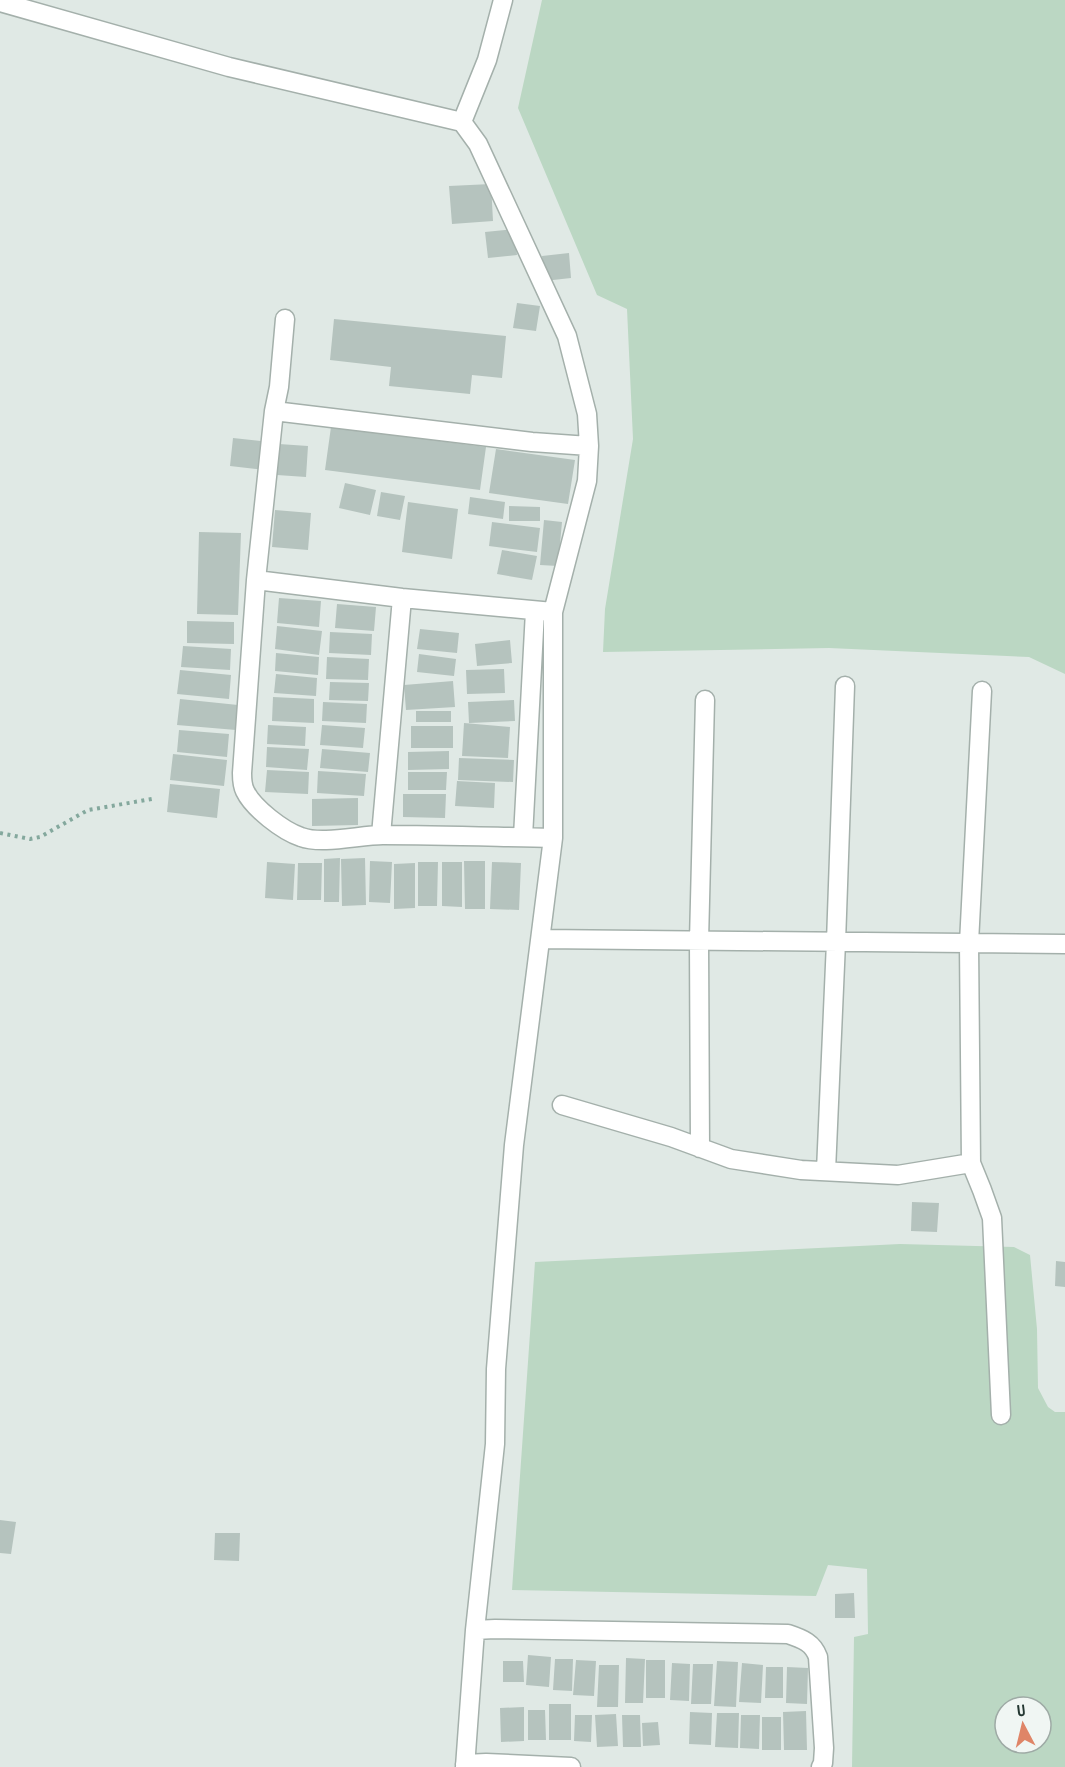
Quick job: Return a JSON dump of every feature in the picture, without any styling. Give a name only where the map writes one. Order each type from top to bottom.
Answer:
[{"type":"street","points":[[462,122],[487,60],[502,0]]},
{"type":"street","points":[[0,2],[229,67],[462,122],[478,144],[567,336],[587,414],[589,446],[587,482],[544,611],[523,837]]},
{"type":"street","points":[[285,319],[256,580],[242,773],[246,793],[268,816],[287,830],[316,840],[381,835],[553,838]]},
{"type":"street","points":[[274,411],[532,442],[589,446]]},
{"type":"street","points":[[256,580],[402,598],[544,611]]},
{"type":"street","points":[[381,835],[402,598]]},
{"type":"street","points":[[544,611],[553,838],[514,1145],[496,1369],[495,1444],[475,1630],[465,1766],[486,1763],[571,1767]]},
{"type":"street","points":[[826,1171],[845,686]]},
{"type":"street","points":[[982,691],[969,943],[971,1163],[992,1218],[1001,1415]]},
{"type":"street","points":[[700,1148],[699,941],[705,700]]},
{"type":"street","points":[[541,939],[1065,944]]},
{"type":"street","points":[[562,1106],[671,1137],[731,1159],[801,1170],[897,1174],[971,1163]]},
{"type":"street","points":[[475,1630],[788,1634],[804,1639],[815,1648],[818,1657],[824,1748],[821,1767]]},
{"type":"path","points":[[0,833],[30,839],[40,837],[88,810],[152,799]]},
{"type":"green space","points":[[542,0],[1065,0],[1065,674],[1029,657],[829,648],[603,652],[605,609],[633,439],[627,309],[597,295],[518,108]]},
{"type":"green space","points":[[900,1244],[1014,1247],[1030,1255],[1037,1329],[1038,1388],[1048,1407],[1055,1412],[1065,1412],[1065,1767],[852,1767],[854,1637],[868,1634],[867,1569],[828,1565],[816,1596],[512,1590],[535,1262]]},
{"type":"building","points":[[491,184],[493,221],[452,224],[449,186]]},
{"type":"building","points":[[514,229],[517,255],[488,258],[485,232]]},
{"type":"building","points":[[569,253],[571,278],[544,281],[542,256]]},
{"type":"building","points":[[517,303],[540,306],[536,331],[513,328]]},
{"type":"building","points":[[334,319],[506,336],[502,378],[472,375],[470,394],[389,386],[391,367],[330,360]]},
{"type":"building","points":[[331,427],[486,447],[480,490],[325,470]]},
{"type":"building","points":[[233,438],[269,442],[266,470],[230,466]]},
{"type":"building","points":[[279,444],[308,446],[306,477],[277,475]]},
{"type":"building","points":[[496,449],[575,460],[568,504],[489,493]]},
{"type":"building","points":[[345,483],[376,490],[370,515],[339,508]]},
{"type":"building","points":[[381,492],[405,496],[400,520],[377,516]]},
{"type":"building","points":[[470,497],[505,502],[503,519],[468,514]]},
{"type":"building","points":[[408,502],[458,509],[452,559],[402,552]]},
{"type":"building","points":[[509,506],[540,507],[540,521],[509,521]]},
{"type":"building","points":[[275,510],[311,513],[308,550],[272,547]]},
{"type":"building","points":[[544,520],[562,522],[558,566],[540,565]]},
{"type":"building","points":[[492,522],[540,528],[537,552],[489,546]]},
{"type":"building","points":[[199,532],[241,533],[238,615],[197,614]]},
{"type":"building","points":[[502,550],[537,556],[532,580],[497,574]]},
{"type":"building","points":[[279,598],[321,601],[319,627],[277,623]]},
{"type":"building","points":[[337,604],[376,607],[374,631],[335,628]]},
{"type":"building","points":[[187,621],[234,622],[234,644],[187,643]]},
{"type":"building","points":[[277,626],[322,631],[319,655],[275,649]]},
{"type":"building","points":[[420,629],[459,633],[457,653],[417,649]]},
{"type":"building","points":[[330,632],[372,634],[371,655],[329,653]]},
{"type":"building","points":[[510,640],[512,663],[477,666],[475,644]]},
{"type":"building","points":[[183,646],[231,649],[230,670],[181,667]]},
{"type":"building","points":[[276,653],[319,657],[318,675],[275,671]]},
{"type":"building","points":[[419,654],[456,659],[454,676],[417,672]]},
{"type":"building","points":[[327,657],[369,659],[368,680],[326,679]]},
{"type":"building","points":[[504,669],[505,693],[467,694],[466,670]]},
{"type":"building","points":[[180,670],[231,675],[229,699],[177,694]]},
{"type":"building","points":[[276,674],[317,678],[316,696],[274,693]]},
{"type":"building","points":[[453,681],[455,707],[406,710],[404,685]]},
{"type":"building","points":[[330,682],[369,683],[368,701],[329,700]]},
{"type":"building","points":[[273,697],[314,699],[314,723],[272,721]]},
{"type":"building","points":[[180,699],[238,705],[236,730],[177,725]]},
{"type":"building","points":[[514,700],[515,721],[469,723],[468,702]]},
{"type":"building","points":[[323,702],[367,704],[366,723],[322,721]]},
{"type":"building","points":[[416,711],[451,711],[451,722],[416,722]]},
{"type":"building","points":[[464,723],[510,727],[508,758],[462,756]]},
{"type":"building","points":[[268,725],[306,727],[305,746],[267,744]]},
{"type":"building","points":[[322,725],[365,728],[363,748],[320,745]]},
{"type":"building","points":[[411,726],[453,726],[453,748],[411,748]]},
{"type":"building","points":[[179,730],[229,734],[227,757],[177,752]]},
{"type":"building","points":[[267,747],[309,749],[307,770],[266,767]]},
{"type":"building","points":[[322,749],[370,753],[368,772],[320,768]]},
{"type":"building","points":[[449,751],[449,769],[408,770],[408,752]]},
{"type":"building","points":[[173,754],[227,760],[224,786],[170,780]]},
{"type":"building","points":[[459,758],[514,760],[513,782],[458,780]]},
{"type":"building","points":[[267,770],[309,772],[308,794],[265,792]]},
{"type":"building","points":[[318,771],[366,774],[364,796],[317,793]]},
{"type":"building","points":[[408,772],[447,772],[446,790],[408,790]]},
{"type":"building","points":[[457,781],[495,783],[494,808],[455,806]]},
{"type":"building","points":[[170,784],[220,789],[217,818],[167,812]]},
{"type":"building","points":[[403,794],[446,794],[445,818],[403,817]]},
{"type":"building","points":[[358,798],[358,825],[312,826],[312,799]]},
{"type":"building","points":[[340,858],[339,902],[324,902],[324,859]]},
{"type":"building","points":[[365,858],[366,905],[342,906],[341,859]]},
{"type":"building","points":[[370,861],[392,862],[390,903],[369,902]]},
{"type":"building","points":[[464,861],[485,861],[485,909],[465,909]]},
{"type":"building","points":[[267,862],[295,864],[293,900],[265,898]]},
{"type":"building","points":[[418,862],[438,862],[437,906],[418,906]]},
{"type":"building","points":[[442,862],[462,862],[462,907],[442,906]]},
{"type":"building","points":[[492,862],[521,863],[519,910],[490,909]]},
{"type":"building","points":[[298,863],[322,863],[321,900],[297,900]]},
{"type":"building","points":[[415,863],[415,908],[394,909],[394,864]]},
{"type":"building","points":[[912,1202],[939,1203],[937,1232],[911,1231]]},
{"type":"building","points":[[1056,1261],[1065,1262],[1065,1287],[1055,1286]]},
{"type":"building","points":[[0,1520],[16,1522],[11,1554],[0,1553]]},
{"type":"building","points":[[215,1533],[240,1533],[239,1561],[214,1560]]},
{"type":"building","points":[[854,1593],[855,1618],[835,1618],[835,1594]]},
{"type":"building","points":[[528,1655],[551,1657],[549,1687],[526,1685]]},
{"type":"building","points":[[626,1658],[645,1659],[643,1703],[625,1703]]},
{"type":"building","points":[[555,1659],[573,1659],[572,1691],[553,1690]]},
{"type":"building","points":[[576,1660],[596,1661],[594,1696],[573,1695]]},
{"type":"building","points":[[646,1660],[665,1660],[665,1698],[646,1698]]},
{"type":"building","points":[[503,1661],[523,1661],[524,1682],[503,1682]]},
{"type":"building","points":[[717,1661],[738,1662],[736,1707],[714,1706]]},
{"type":"building","points":[[672,1663],[690,1664],[689,1701],[670,1700]]},
{"type":"building","points":[[742,1663],[763,1665],[761,1703],[739,1702]]},
{"type":"building","points":[[693,1664],[713,1664],[711,1704],[691,1704]]},
{"type":"building","points":[[599,1665],[619,1665],[618,1707],[597,1707]]},
{"type":"building","points":[[766,1667],[783,1667],[783,1698],[765,1698]]},
{"type":"building","points":[[787,1667],[808,1668],[807,1704],[786,1703]]},
{"type":"building","points":[[549,1704],[571,1704],[571,1740],[549,1740]]},
{"type":"building","points":[[524,1707],[524,1741],[501,1742],[500,1708]]},
{"type":"building","points":[[528,1710],[545,1710],[546,1740],[528,1740]]},
{"type":"building","points":[[806,1711],[807,1750],[784,1750],[783,1712]]},
{"type":"building","points":[[690,1712],[712,1713],[711,1745],[689,1744]]},
{"type":"building","points":[[717,1713],[739,1713],[738,1748],[715,1747]]},
{"type":"building","points":[[616,1714],[618,1746],[597,1747],[595,1715]]},
{"type":"building","points":[[575,1715],[592,1715],[591,1742],[574,1741]]},
{"type":"building","points":[[622,1715],[640,1715],[641,1747],[623,1747]]},
{"type":"building","points":[[741,1715],[760,1715],[759,1749],[740,1748]]},
{"type":"building","points":[[762,1717],[781,1717],[781,1750],[762,1750]]},
{"type":"building","points":[[658,1722],[660,1745],[643,1746],[642,1723]]}]
